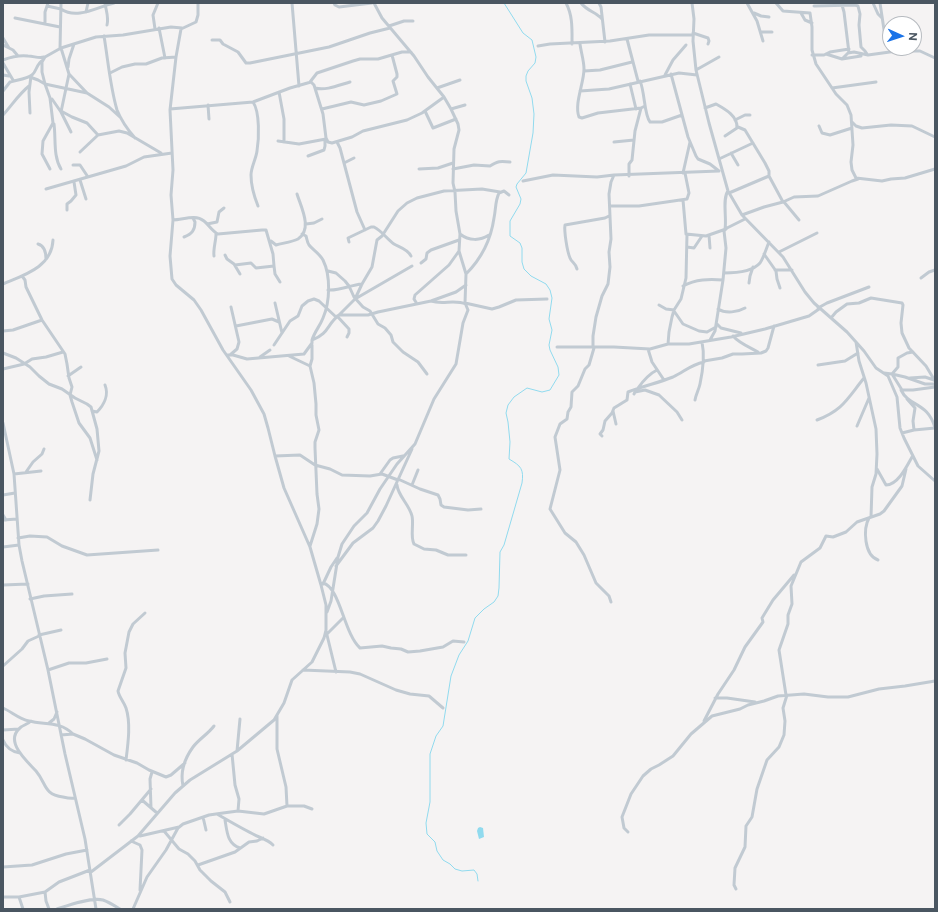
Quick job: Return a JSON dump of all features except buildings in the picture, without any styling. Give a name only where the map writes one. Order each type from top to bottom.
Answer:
[{"type":"street","points":[[61,3],[61,49],[63,59],[68,68]]},
{"type":"street","points":[[86,12],[88,3]]},
{"type":"street","points":[[45,24],[47,4],[69,13],[86,12],[105,4],[114,3]]},
{"type":"street","points":[[158,3],[153,15],[166,58]]},
{"type":"street","points":[[30,113],[30,77],[35,71],[39,62],[44,58],[74,44],[104,36],[123,35],[176,26],[182,28],[197,21],[198,3]]},
{"type":"street","points":[[292,3],[299,86]]},
{"type":"street","points":[[334,3],[339,7],[373,3],[382,18],[411,52],[444,97],[456,119],[459,130],[454,149],[453,183],[460,234],[459,251],[466,274],[465,303],[468,310],[463,323],[456,364],[434,399],[386,506],[375,525],[353,543],[336,566]]},
{"type":"street","points":[[566,3],[570,10],[572,23],[572,44]]},
{"type":"street","points":[[580,3],[588,11],[598,15],[602,20]]},
{"type":"street","points":[[599,3],[601,5],[605,42]]},
{"type":"street","points":[[692,3],[696,70],[721,172],[729,192],[745,219],[779,252],[805,292],[819,309],[838,322],[876,368],[884,373],[889,379],[896,397],[900,428],[912,457],[923,472],[935,481]]},
{"type":"street","points":[[747,3],[754,13],[763,41]]},
{"type":"street","points":[[776,3],[784,11],[810,12]]},
{"type":"street","points":[[824,3],[814,6],[810,12],[812,22],[812,55],[818,68],[848,107],[851,115],[853,149],[851,162],[855,176],[858,179]]},
{"type":"street","points":[[873,3],[878,14],[882,17]]},
{"type":"street","points":[[880,3],[883,16]]},
{"type":"street","points":[[105,4],[108,17],[107,25]]},
{"type":"street","points":[[842,5],[849,53]]},
{"type":"street","points":[[814,6],[857,5],[859,7],[860,46],[866,54]]},
{"type":"street","points":[[801,12],[806,20],[812,22]]},
{"type":"street","points":[[754,13],[769,17]]},
{"type":"street","points":[[15,18],[60,27]]},
{"type":"street","points":[[212,40],[220,40],[224,45],[238,52],[247,63],[329,47],[404,21],[413,21]]},
{"type":"street","points":[[182,28],[176,57],[170,109],[173,220],[170,256],[172,279],[176,285],[189,295],[197,304],[228,355],[248,384],[262,411],[284,488],[310,547],[322,584],[327,632],[336,672]]},
{"type":"street","points":[[761,32],[772,32]]},
{"type":"street","points":[[538,46],[605,42],[649,35],[693,34],[708,38],[708,44]]},
{"type":"street","points":[[104,36],[118,110],[122,119],[135,138]]},
{"type":"street","points":[[3,38],[9,48]]},
{"type":"street","points":[[627,39],[632,62],[643,90],[647,117],[650,122],[662,122],[682,115]]},
{"type":"street","points":[[61,112],[69,74],[69,59],[74,44]]},
{"type":"street","points":[[580,44],[584,71],[578,114],[580,118],[598,113],[636,109],[645,106]]},
{"type":"street","points":[[665,75],[673,60],[686,44]]},
{"type":"street","points":[[3,45],[18,56]]},
{"type":"street","points":[[812,55],[818,56],[848,49]]},
{"type":"street","points":[[170,109],[253,102],[310,82],[317,73],[330,68],[360,59],[378,59],[411,52]]},
{"type":"street","points":[[842,59],[849,53],[856,52],[866,54],[882,52]]},
{"type":"street","points":[[922,52],[935,58]]},
{"type":"street","points":[[826,54],[842,59],[861,56]]},
{"type":"street","points":[[322,109],[351,102],[364,105],[382,101],[397,94],[393,79],[397,77],[397,74],[392,55]]},
{"type":"street","points":[[3,60],[18,56],[44,58]]},
{"type":"street","points":[[110,73],[122,67],[135,64],[146,64],[166,58],[176,57]]},
{"type":"street","points":[[696,70],[719,57]]},
{"type":"street","points":[[44,58],[42,66],[45,84],[50,98],[56,140],[55,148],[61,169]]},
{"type":"street","points":[[584,71],[600,70],[632,62]]},
{"type":"street","points":[[3,65],[13,80]]},
{"type":"street","points":[[580,91],[609,89],[671,74],[682,73],[697,75]]},
{"type":"street","points":[[69,74],[87,93],[109,107],[122,119]]},
{"type":"street","points":[[671,74],[690,142],[698,159],[712,164],[721,172]]},
{"type":"street","points":[[3,75],[9,76]]},
{"type":"street","points":[[3,91],[8,83],[13,80],[30,77],[45,84],[66,90],[87,93]]},
{"type":"street","points":[[437,88],[460,80]]},
{"type":"street","points":[[308,156],[324,150],[326,139],[322,109],[315,88],[310,82]]},
{"type":"street","points":[[315,88],[327,88],[350,82]]},
{"type":"street","points":[[832,88],[876,82]]},
{"type":"street","points":[[630,84],[636,109]]},
{"type":"street","points":[[3,115],[16,98],[29,86]]},
{"type":"street","points":[[279,92],[284,119],[284,142]]},
{"type":"street","points":[[326,139],[330,143],[337,142],[352,137],[360,132],[407,120],[425,111],[444,97]]},
{"type":"street","points":[[50,98],[61,112],[71,132]]},
{"type":"street","points":[[253,102],[258,132],[258,151],[251,177],[253,192],[258,206]]},
{"type":"street","points":[[705,108],[716,104],[729,112],[738,127],[745,130],[769,170],[769,176],[784,202],[799,220]]},
{"type":"street","points":[[208,105],[209,119]]},
{"type":"street","points":[[451,109],[466,105]]},
{"type":"street","points":[[629,176],[629,164],[632,160],[634,140],[641,108]]},
{"type":"street","points":[[425,111],[433,128],[456,119]]},
{"type":"street","points":[[61,112],[87,123],[98,135]]},
{"type":"street","points":[[735,120],[745,115],[750,116]]},
{"type":"street","points":[[852,122],[856,126],[862,128],[891,125],[915,126],[935,137]]},
{"type":"street","points":[[50,169],[43,157],[42,144],[53,123]]},
{"type":"street","points":[[819,126],[822,133],[828,136],[852,128]]},
{"type":"street","points":[[725,136],[738,127]]},
{"type":"street","points":[[80,152],[98,135],[124,132],[162,154]]},
{"type":"street","points":[[278,141],[299,144],[326,139]]},
{"type":"street","points":[[614,142],[634,140]]},
{"type":"street","points":[[337,142],[354,194],[357,212],[365,230]]},
{"type":"street","points":[[610,206],[638,206],[687,199],[689,196],[684,173],[690,142]]},
{"type":"street","points":[[719,159],[753,142]]},
{"type":"street","points":[[46,189],[126,166],[144,157],[172,153]]},
{"type":"street","points":[[731,153],[738,165]]},
{"type":"street","points":[[344,163],[354,158]]},
{"type":"street","points":[[453,169],[474,165],[490,166],[495,162],[500,161],[510,162]]},
{"type":"street","points":[[419,169],[434,168],[453,163]]},
{"type":"street","points":[[73,165],[80,165],[88,177]]},
{"type":"street","points":[[742,215],[772,204],[784,202],[797,196],[818,196],[858,179],[882,181],[905,178],[935,169]]},
{"type":"street","points":[[523,181],[537,179],[548,175],[597,178],[614,175],[629,176],[721,172]]},
{"type":"street","points":[[611,602],[609,596],[597,584],[584,554],[576,542],[564,533],[550,508],[560,470],[555,437],[560,424],[567,419],[568,412],[571,407],[572,392],[578,386],[589,365],[594,348],[593,336],[596,318],[602,296],[608,284],[611,239],[611,182],[614,175]]},
{"type":"street","points":[[710,340],[714,335],[724,273],[726,248],[724,234],[726,229],[725,197],[729,192],[769,176]]},
{"type":"street","points":[[80,180],[86,200]]},
{"type":"street","points":[[66,210],[66,206],[76,195],[74,182]]},
{"type":"street","points":[[355,299],[372,267],[377,242],[398,211],[409,202],[442,191],[482,189],[500,192],[504,191],[509,195]]},
{"type":"street","points":[[466,274],[479,259],[493,226],[496,200],[500,192]]},
{"type":"street","points":[[270,239],[276,245],[295,240],[302,234],[306,224],[297,194]]},
{"type":"street","points":[[668,344],[669,328],[674,310],[681,300],[687,274],[687,234],[684,226],[683,200]]},
{"type":"street","points":[[207,224],[217,222],[219,212],[224,208]]},
{"type":"street","points":[[577,269],[575,263],[570,258],[565,238],[566,225],[610,216]]},
{"type":"street","points":[[173,220],[192,218],[200,219],[207,224],[216,234],[214,256]]},
{"type":"street","points":[[184,237],[189,235],[194,230],[195,222],[192,218]]},
{"type":"street","points":[[306,224],[314,223],[322,219]]},
{"type":"street","points":[[687,234],[702,236],[709,235],[726,229],[745,219]]},
{"type":"street","points":[[349,242],[348,238],[374,227],[393,243],[401,246],[411,256]]},
{"type":"street","points":[[216,234],[264,230],[267,232],[274,258],[275,274],[280,282]]},
{"type":"street","points":[[779,252],[817,233]]},
{"type":"street","points":[[302,234],[306,236],[309,245],[322,258],[328,271],[329,281],[326,307],[323,318],[316,330],[312,342],[310,366],[314,383],[316,417],[319,430],[315,442],[318,515],[317,524],[310,547]]},
{"type":"street","points":[[460,234],[468,239],[474,240],[484,238],[489,235]]},
{"type":"street","points":[[709,235],[710,248]]},
{"type":"street","points":[[687,247],[694,248],[702,236]]},
{"type":"street","points":[[3,284],[40,266],[46,260],[52,248],[53,240]]},
{"type":"street","points":[[421,263],[426,259],[427,253],[431,250],[459,240]]},
{"type":"street","points":[[724,273],[740,272],[759,264],[769,242]]},
{"type":"street","points":[[38,244],[42,246],[45,252],[46,260]]},
{"type":"street","points":[[416,304],[414,298],[415,295],[449,265],[459,251]]},
{"type":"street","points":[[764,254],[775,270],[780,288]]},
{"type":"street","points":[[225,255],[227,259],[235,265],[240,274]]},
{"type":"street","points":[[235,265],[251,263],[256,268],[274,266]]},
{"type":"street","points":[[304,354],[312,342],[326,332],[337,316],[355,299],[412,266]]},
{"type":"street","points":[[749,283],[753,267]]},
{"type":"street","points":[[775,270],[792,270]]},
{"type":"street","points":[[921,278],[929,272],[935,270]]},
{"type":"street","points":[[328,271],[336,273],[349,286],[355,299],[363,307],[370,311],[378,324],[385,328],[391,335],[393,342],[403,352],[418,362],[427,374]]},
{"type":"street","points":[[22,276],[42,320],[63,352],[72,387],[70,395],[79,423],[90,438],[97,460]]},
{"type":"street","points":[[683,286],[688,283],[702,280],[723,280]]},
{"type":"street","points":[[328,290],[337,291],[349,286],[362,284]]},
{"type":"street","points":[[337,316],[362,316],[431,301],[456,292],[466,285]]},
{"type":"street","points":[[557,346],[648,349],[668,344],[702,342],[743,334],[809,316],[827,303],[869,287]]},
{"type":"street","points":[[831,318],[836,312],[847,304],[859,303],[871,298],[902,303],[903,309],[901,329],[909,348],[926,366],[935,382]]},
{"type":"street","points":[[431,301],[438,303],[458,301],[492,309],[514,300],[547,299]]},
{"type":"street","points":[[274,345],[290,321],[298,316],[302,306],[308,301],[316,300],[326,307],[332,314],[337,316],[349,329],[347,337]]},
{"type":"street","points":[[275,303],[282,332]]},
{"type":"street","points":[[658,305],[666,309],[674,310]]},
{"type":"street","points":[[228,355],[237,349],[238,346],[236,326],[231,307]]},
{"type":"street","points":[[718,309],[721,311],[736,312],[745,308]]},
{"type":"street","points":[[674,310],[683,324],[699,331],[707,332],[716,325]]},
{"type":"street","points":[[236,326],[272,319],[279,322]]},
{"type":"street","points":[[3,332],[42,320]]},
{"type":"street","points":[[716,325],[721,328],[743,334]]},
{"type":"street","points":[[602,436],[600,434],[603,430],[604,423],[614,408],[627,400],[628,392],[664,380],[678,374],[694,364],[704,361],[734,354],[759,353],[766,351],[774,326]]},
{"type":"street","points":[[733,336],[738,342],[759,353]]},
{"type":"street","points":[[855,341],[876,429],[875,480],[872,487],[870,517],[866,527],[866,544],[873,558],[878,560]]},
{"type":"street","points":[[695,400],[700,384],[704,361],[702,342]]},
{"type":"street","points":[[648,349],[652,362],[664,380]]},
{"type":"street","points":[[258,358],[270,350]]},
{"type":"street","points":[[3,369],[24,364],[32,359],[63,352]]},
{"type":"street","points":[[892,374],[898,368],[898,358],[907,353],[913,352]]},
{"type":"street","points":[[3,353],[16,358],[30,367],[38,376],[49,384],[62,389],[89,405],[96,420],[100,451],[93,474],[90,500]]},
{"type":"street","points":[[818,365],[845,361],[858,353]]},
{"type":"street","points":[[228,355],[245,358],[258,358],[311,354]]},
{"type":"street","points":[[287,355],[310,366]]},
{"type":"street","points":[[68,376],[81,367]]},
{"type":"street","points":[[638,388],[648,379],[650,374],[657,370]]},
{"type":"street","points":[[884,373],[908,378],[925,384],[935,382]]},
{"type":"street","points":[[892,374],[914,408],[914,430]]},
{"type":"street","points":[[908,378],[925,377],[935,382]]},
{"type":"street","points":[[817,420],[828,416],[839,409],[864,378]]},
{"type":"street","points":[[652,392],[656,383]]},
{"type":"street","points":[[92,411],[97,412],[104,405],[107,392],[105,385]]},
{"type":"street","points":[[901,390],[935,387]]},
{"type":"street","points":[[634,394],[635,392],[643,390],[652,392],[665,399],[668,404],[678,412],[682,420]]},
{"type":"street","points":[[857,426],[869,398]]},
{"type":"street","points":[[902,433],[935,428],[933,420],[929,414],[907,398]]},
{"type":"street","points":[[613,411],[616,424]]},
{"type":"street","points":[[3,423],[14,474],[19,545],[87,850],[96,909]]},
{"type":"street","points":[[326,614],[331,601],[338,557],[344,540],[354,526],[367,513],[389,476],[415,444]]},
{"type":"street","points":[[26,472],[33,462],[42,454],[44,449]]},
{"type":"street","points":[[275,456],[300,455],[315,465],[330,469],[342,475],[370,476],[380,474],[389,476],[397,481],[438,495],[441,505],[444,508],[463,510],[482,508]]},
{"type":"street","points":[[380,474],[392,459],[405,455]]},
{"type":"street","points":[[876,468],[886,485],[893,484],[906,469],[912,457]]},
{"type":"street","points":[[736,889],[734,885],[735,868],[745,847],[746,826],[752,817],[756,789],[767,760],[779,747],[784,735],[785,721],[783,708],[786,695],[779,650],[788,624],[788,615],[792,604],[790,590],[798,570],[804,559],[822,547],[826,536],[834,537],[846,532],[857,522],[884,511],[903,484],[906,469]]},
{"type":"street","points":[[412,485],[418,470]]},
{"type":"street","points":[[14,474],[41,471]]},
{"type":"street","points":[[397,481],[397,489],[412,516],[412,540],[414,544],[424,549],[436,550],[448,555],[466,555]]},
{"type":"street","points":[[3,495],[16,494]]},
{"type":"street","points":[[3,515],[5,520],[17,519]]},
{"type":"street","points":[[18,538],[30,536],[47,537],[60,546],[87,555],[158,550]]},
{"type":"street","points":[[3,547],[19,545]]},
{"type":"street","points":[[322,584],[338,557]]},
{"type":"street","points":[[704,723],[715,698],[734,670],[745,647],[762,623],[762,618],[773,600],[798,570]]},
{"type":"street","points":[[3,586],[28,584]]},
{"type":"street","points":[[322,584],[329,585],[332,589],[356,643],[361,648],[382,646],[403,649],[408,652],[443,647],[453,641],[464,642]]},
{"type":"street","points":[[30,598],[72,594]]},
{"type":"street","points":[[126,760],[128,729],[127,710],[118,690],[126,668],[125,653],[129,632],[133,624],[145,613]]},
{"type":"street","points":[[3,897],[19,897],[45,892],[59,882],[91,871],[138,836],[183,786],[195,776],[237,751],[270,724],[284,703],[292,680],[314,658],[327,632],[344,618]]},
{"type":"street","points":[[3,666],[22,649],[28,641],[39,636],[61,630]]},
{"type":"street","points":[[48,670],[69,663],[86,663],[107,659]]},
{"type":"street","points":[[303,670],[355,673],[367,676],[396,690],[410,694],[429,696],[443,708]]},
{"type":"street","points":[[628,832],[624,828],[622,817],[632,791],[648,771],[659,766],[673,756],[685,740],[712,716],[740,709],[778,696],[804,694],[828,697],[848,697],[879,689],[935,681]]},
{"type":"street","points":[[715,698],[727,698],[756,703]]},
{"type":"street","points":[[3,708],[21,718],[59,725],[68,729],[73,734],[91,741],[108,752],[137,763],[152,772],[168,777],[184,763],[194,746],[214,726]]},
{"type":"street","points":[[49,723],[54,719],[57,712]]},
{"type":"street","points":[[277,715],[277,749],[286,787],[287,806]]},
{"type":"street","points":[[237,751],[240,719]]},
{"type":"street","points":[[3,730],[18,730],[32,721]]},
{"type":"street","points":[[18,730],[15,742],[16,747],[27,763],[37,772],[48,792],[60,797],[75,798]]},
{"type":"street","points":[[61,735],[73,734]]},
{"type":"street","points":[[3,740],[14,752],[20,753]]},
{"type":"street","points":[[232,754],[239,799],[238,812]]},
{"type":"street","points":[[183,786],[182,776],[184,763]]},
{"type":"street","points":[[151,808],[150,779],[152,772]]},
{"type":"street","points":[[119,825],[151,789]]},
{"type":"street","points":[[142,800],[158,814]]},
{"type":"street","points":[[138,836],[179,827],[183,824],[203,817],[217,814],[238,812],[264,814],[287,806],[304,806],[312,809]]},
{"type":"street","points":[[217,814],[225,820],[263,838],[273,845]]},
{"type":"street","points":[[203,817],[206,830]]},
{"type":"street","points":[[225,820],[230,841],[234,846],[240,848]]},
{"type":"street","points":[[133,909],[147,877],[166,850],[179,827]]},
{"type":"street","points":[[164,830],[181,852],[188,854],[198,865],[200,870],[225,892],[230,902]]},
{"type":"street","points":[[198,865],[235,852],[249,842],[257,842],[263,838]]},
{"type":"street","points":[[131,841],[140,845],[142,850],[140,892]]},
{"type":"street","points":[[3,868],[32,865],[66,854],[87,850]]},
{"type":"street","points":[[45,892],[49,909]]},
{"type":"street","points":[[19,897],[23,909]]},
{"type":"street","points":[[57,909],[72,904],[95,900],[106,901],[120,909]]},
{"type":"water","points":[[480,827],[483,828],[484,837],[479,839],[477,831]]},
{"type":"waterway","points":[[478,881],[477,874],[474,870],[462,871],[455,869],[443,860],[437,851],[435,842],[427,834],[426,823],[430,802],[430,754],[436,736],[443,726],[451,676],[459,655],[468,641],[475,618],[494,602],[498,596],[500,552],[504,545],[523,478],[521,468],[509,459],[510,442],[506,413],[508,405],[514,397],[527,388],[542,392],[550,390],[559,375],[558,367],[549,345],[552,330],[549,319],[552,298],[550,290],[546,284],[531,276],[524,269],[522,262],[522,248],[520,243],[510,236],[510,221],[520,204],[521,199],[516,187],[526,173],[533,133],[534,114],[532,98],[526,81],[526,76],[528,71],[535,63],[536,57],[532,40],[523,33],[504,3]]}]
